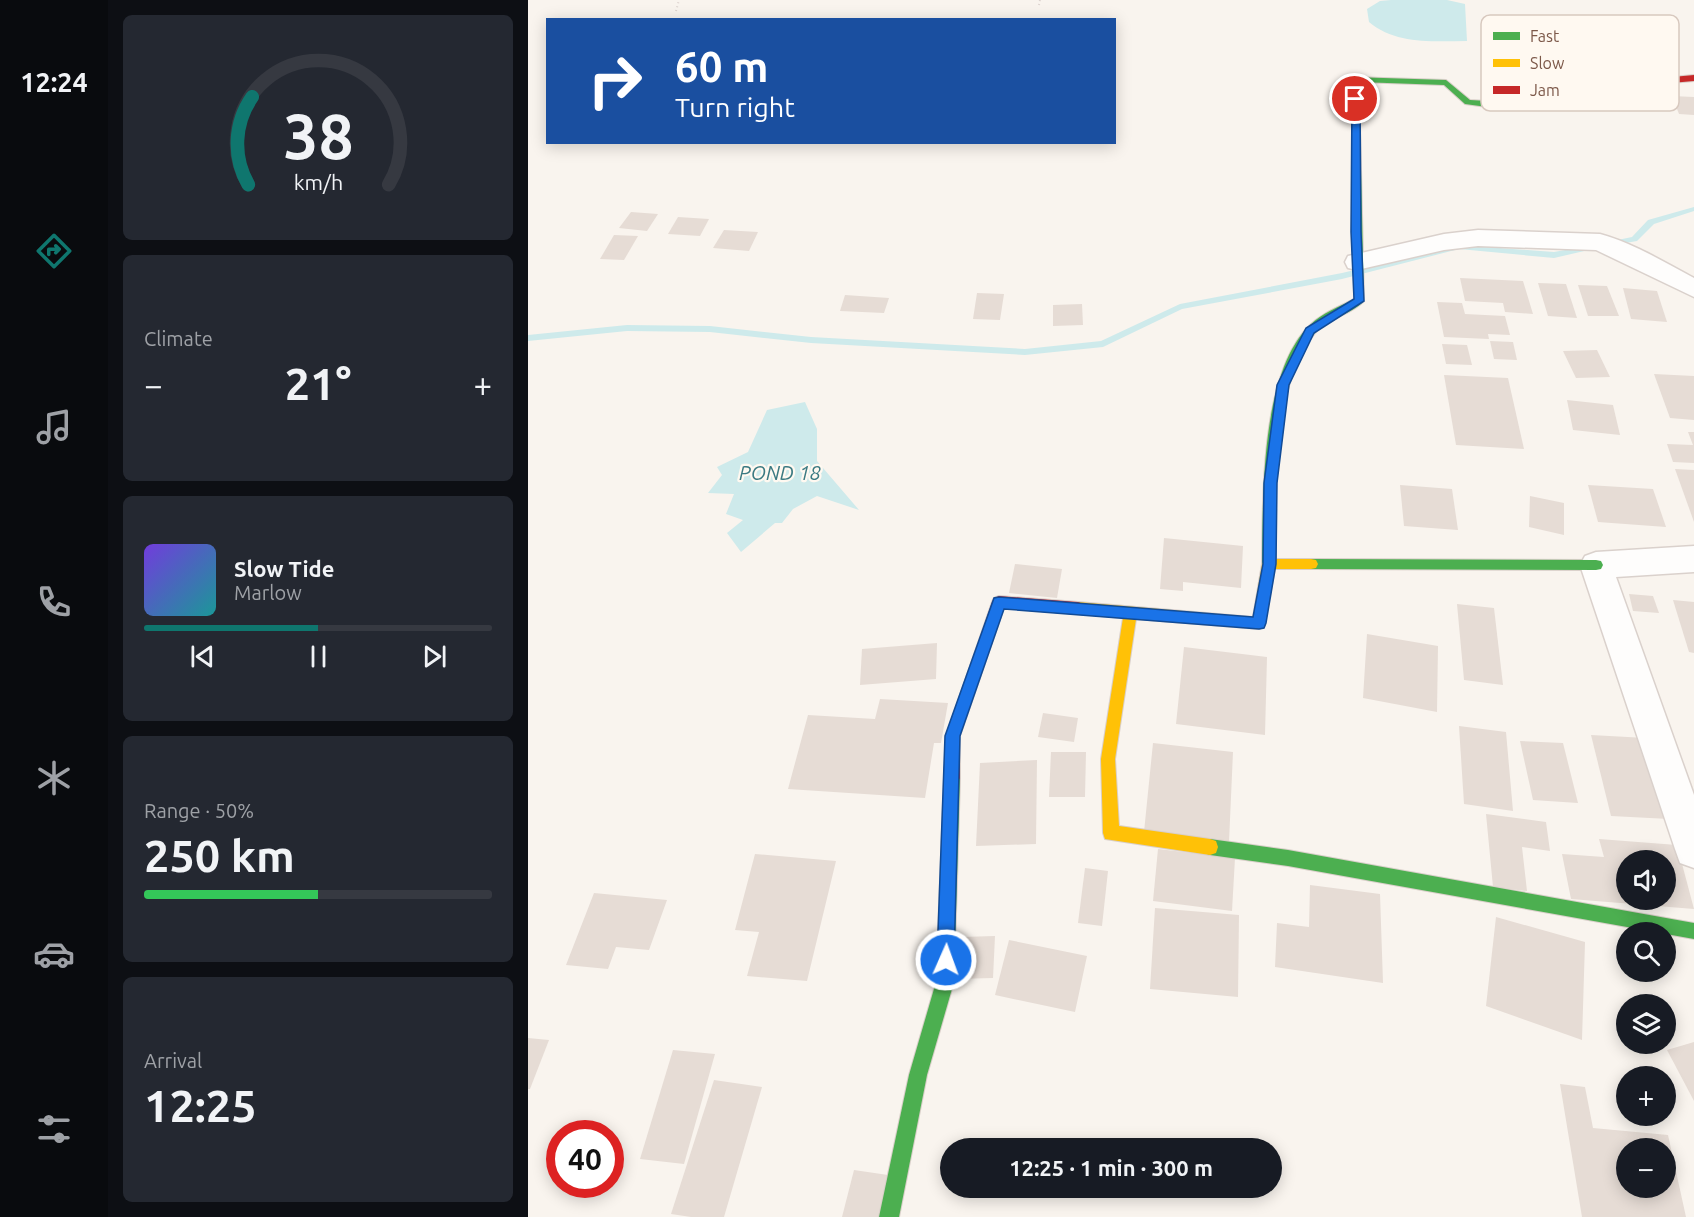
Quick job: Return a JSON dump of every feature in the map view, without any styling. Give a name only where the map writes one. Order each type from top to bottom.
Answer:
[{"type":"street","points":[[1679,79],[1694,78]]},
{"type":"street","points":[[889,1217],[918,1075],[945,982],[953,736],[999,602],[1259,623],[1269,564],[1271,483],[1283,385],[1310,331],[1359,301],[1355,79],[1446,83],[1468,102],[1481,103]]},
{"type":"street","points":[[1357,262],[1444,242],[1478,238],[1600,242],[1641,260],[1694,289]]},
{"type":"street","points":[[1269,564],[1596,565],[1694,559]]},
{"type":"street","points":[[1596,565],[1694,849]]},
{"type":"street","points":[[1130,613],[1108,759],[1111,833],[1288,858],[1694,932]]},
{"type":"path","points":[[676,11],[679,0]]},
{"type":"path","points":[[1039,5],[1040,0]]},
{"type":"water","points":[[1447,0],[1465,4],[1467,41],[1403,38],[1391,35],[1369,22],[1367,9],[1380,1]]},
{"type":"water","name":"POND 18","points":[[805,402],[817,429],[817,461],[859,510],[817,496],[793,509],[782,523],[775,523],[741,552],[727,533],[743,520],[726,514],[734,494],[708,493],[722,475],[717,467],[748,452],[767,410]]},
{"type":"building","points":[[1679,96],[1694,97],[1694,115],[1679,114]]},
{"type":"building","points":[[631,212],[658,214],[647,231],[619,228]]},
{"type":"building","points":[[678,217],[709,219],[700,236],[668,234]]},
{"type":"building","points":[[724,230],[758,232],[749,251],[713,248]]},
{"type":"building","points":[[614,235],[638,236],[624,260],[600,259]]},
{"type":"building","points":[[1460,278],[1523,281],[1533,314],[1505,312],[1503,303],[1465,301]]},
{"type":"building","points":[[1538,283],[1566,284],[1577,318],[1548,316]]},
{"type":"building","points":[[1578,285],[1607,286],[1619,316],[1588,316]]},
{"type":"building","points":[[1623,288],[1657,291],[1667,322],[1631,319]]},
{"type":"building","points":[[977,293],[1004,294],[1000,320],[973,319]]},
{"type":"building","points":[[845,295],[889,298],[884,313],[840,311]]},
{"type":"building","points":[[1437,302],[1462,303],[1465,314],[1505,316],[1510,335],[1488,334],[1489,339],[1444,337]]},
{"type":"building","points":[[1082,304],[1083,325],[1053,326],[1053,305]]},
{"type":"building","points":[[1490,341],[1513,342],[1517,360],[1494,359]]},
{"type":"building","points":[[1442,344],[1467,345],[1472,365],[1446,364]]},
{"type":"building","points":[[1597,350],[1610,377],[1576,378],[1563,351]]},
{"type":"building","points":[[1654,374],[1694,376],[1694,420],[1670,418]]},
{"type":"building","points":[[1444,375],[1508,378],[1524,449],[1456,445]]},
{"type":"building","points":[[1567,400],[1613,405],[1620,435],[1573,430]]},
{"type":"building","points":[[1688,432],[1694,432],[1694,463],[1673,462],[1667,444],[1693,445]]},
{"type":"building","points":[[1675,469],[1694,470],[1694,522]]},
{"type":"building","points":[[1400,485],[1452,489],[1458,530],[1404,526]]},
{"type":"building","points":[[1588,485],[1653,489],[1666,527],[1598,522]]},
{"type":"building","points":[[1530,496],[1564,503],[1564,535],[1529,527]]},
{"type":"building","points":[[1164,538],[1243,546],[1241,588],[1183,582],[1183,591],[1160,589]]},
{"type":"building","points":[[1015,564],[1062,569],[1057,598],[1009,593]]},
{"type":"building","points":[[1629,594],[1653,596],[1659,613],[1633,611]]},
{"type":"building","points":[[1673,600],[1694,602],[1694,653],[1689,652]]},
{"type":"building","points":[[1457,604],[1494,608],[1503,685],[1464,680]]},
{"type":"building","points":[[1367,634],[1438,646],[1437,712],[1363,698]]},
{"type":"building","points":[[937,643],[936,679],[860,685],[862,649]]},
{"type":"building","points":[[1184,647],[1267,657],[1265,735],[1176,724]]},
{"type":"building","points":[[880,699],[948,703],[941,743],[934,743],[925,798],[788,789],[808,715],[875,719]]},
{"type":"building","points":[[1043,713],[1078,718],[1074,742],[1038,737]]},
{"type":"building","points":[[1459,726],[1506,732],[1513,811],[1464,804]]},
{"type":"building","points":[[1591,735],[1646,738],[1669,819],[1611,816]]},
{"type":"building","points":[[1520,741],[1563,743],[1578,803],[1533,800]]},
{"type":"building","points":[[1153,743],[1233,752],[1229,842],[1144,832]]},
{"type":"building","points":[[1051,752],[1086,752],[1085,797],[1049,797]]},
{"type":"building","points":[[1037,760],[1036,844],[976,846],[980,763]]},
{"type":"building","points":[[1486,814],[1546,822],[1550,851],[1522,847],[1527,891],[1493,887]]},
{"type":"building","points":[[1599,839],[1677,845],[1694,909],[1676,908],[1676,850],[1616,850],[1616,903],[1571,899],[1562,854],[1604,857]]},
{"type":"building","points":[[1158,849],[1235,858],[1232,911],[1153,901]]},
{"type":"building","points":[[755,854],[836,861],[807,981],[747,976],[759,932],[735,930]]},
{"type":"building","points":[[1085,868],[1108,871],[1102,926],[1078,923]]},
{"type":"building","points":[[1310,885],[1380,894],[1383,983],[1275,967],[1277,923],[1309,927]]},
{"type":"building","points":[[594,893],[667,900],[649,950],[616,947],[608,969],[566,965]]},
{"type":"building","points":[[1155,908],[1239,915],[1238,997],[1150,989]]},
{"type":"building","points":[[1496,917],[1585,942],[1582,1040],[1486,1006]]},
{"type":"building","points":[[995,936],[993,978],[957,979],[961,937]]},
{"type":"building","points":[[1009,940],[1087,956],[1075,1012],[995,995]]},
{"type":"building","points":[[528,1038],[549,1040],[530,1089],[528,1089]]},
{"type":"building","points":[[1694,1042],[1694,1101],[1669,1054],[1676,1054],[1676,1047]]},
{"type":"building","points":[[673,1050],[715,1054],[684,1164],[640,1159]]},
{"type":"building","points":[[714,1080],[762,1087],[724,1217],[691,1217],[671,1214]]},
{"type":"building","points":[[1560,1084],[1585,1087],[1593,1128],[1668,1135],[1669,1138],[1616,1138],[1616,1198],[1676,1198],[1676,1171],[1686,1217],[1582,1217]]},
{"type":"building","points":[[854,1170],[888,1175],[879,1217],[842,1217]]},
{"type":"waterway","points":[[1608,244],[1634,239],[1651,222],[1694,209]]},
{"type":"waterway","points":[[528,338],[627,328],[710,329],[811,340],[1025,352],[1103,344],[1180,307],[1342,276],[1459,247],[1554,255],[1593,247]]},
{"type":"traffic: fast","points":[[1269,564],[1270,475],[1277,413],[1284,384],[1295,357],[1309,333],[1325,319],[1359,301],[1355,79],[1446,83],[1468,102],[1481,103]]},
{"type":"traffic: fast","points":[[1311,564],[1596,565]]},
{"type":"traffic: fast","points":[[889,1217],[918,1075],[945,982],[952,778]]},
{"type":"traffic: fast","points":[[1210,847],[1288,858],[1694,931]]},
{"type":"traffic: slow","points":[[1078,608],[1259,623],[1269,564],[1311,564]]},
{"type":"traffic: slow","points":[[1130,613],[1108,759],[1111,833],[1210,847]]},
{"type":"traffic: jam","points":[[1679,79],[1694,78]]},
{"type":"traffic: jam","points":[[952,778],[953,736],[999,602],[1078,608]]},
{"type":"route","points":[[946,960],[953,736],[999,602],[1259,623],[1269,564],[1271,483],[1283,385],[1310,331],[1359,301],[1355,99]]}]
